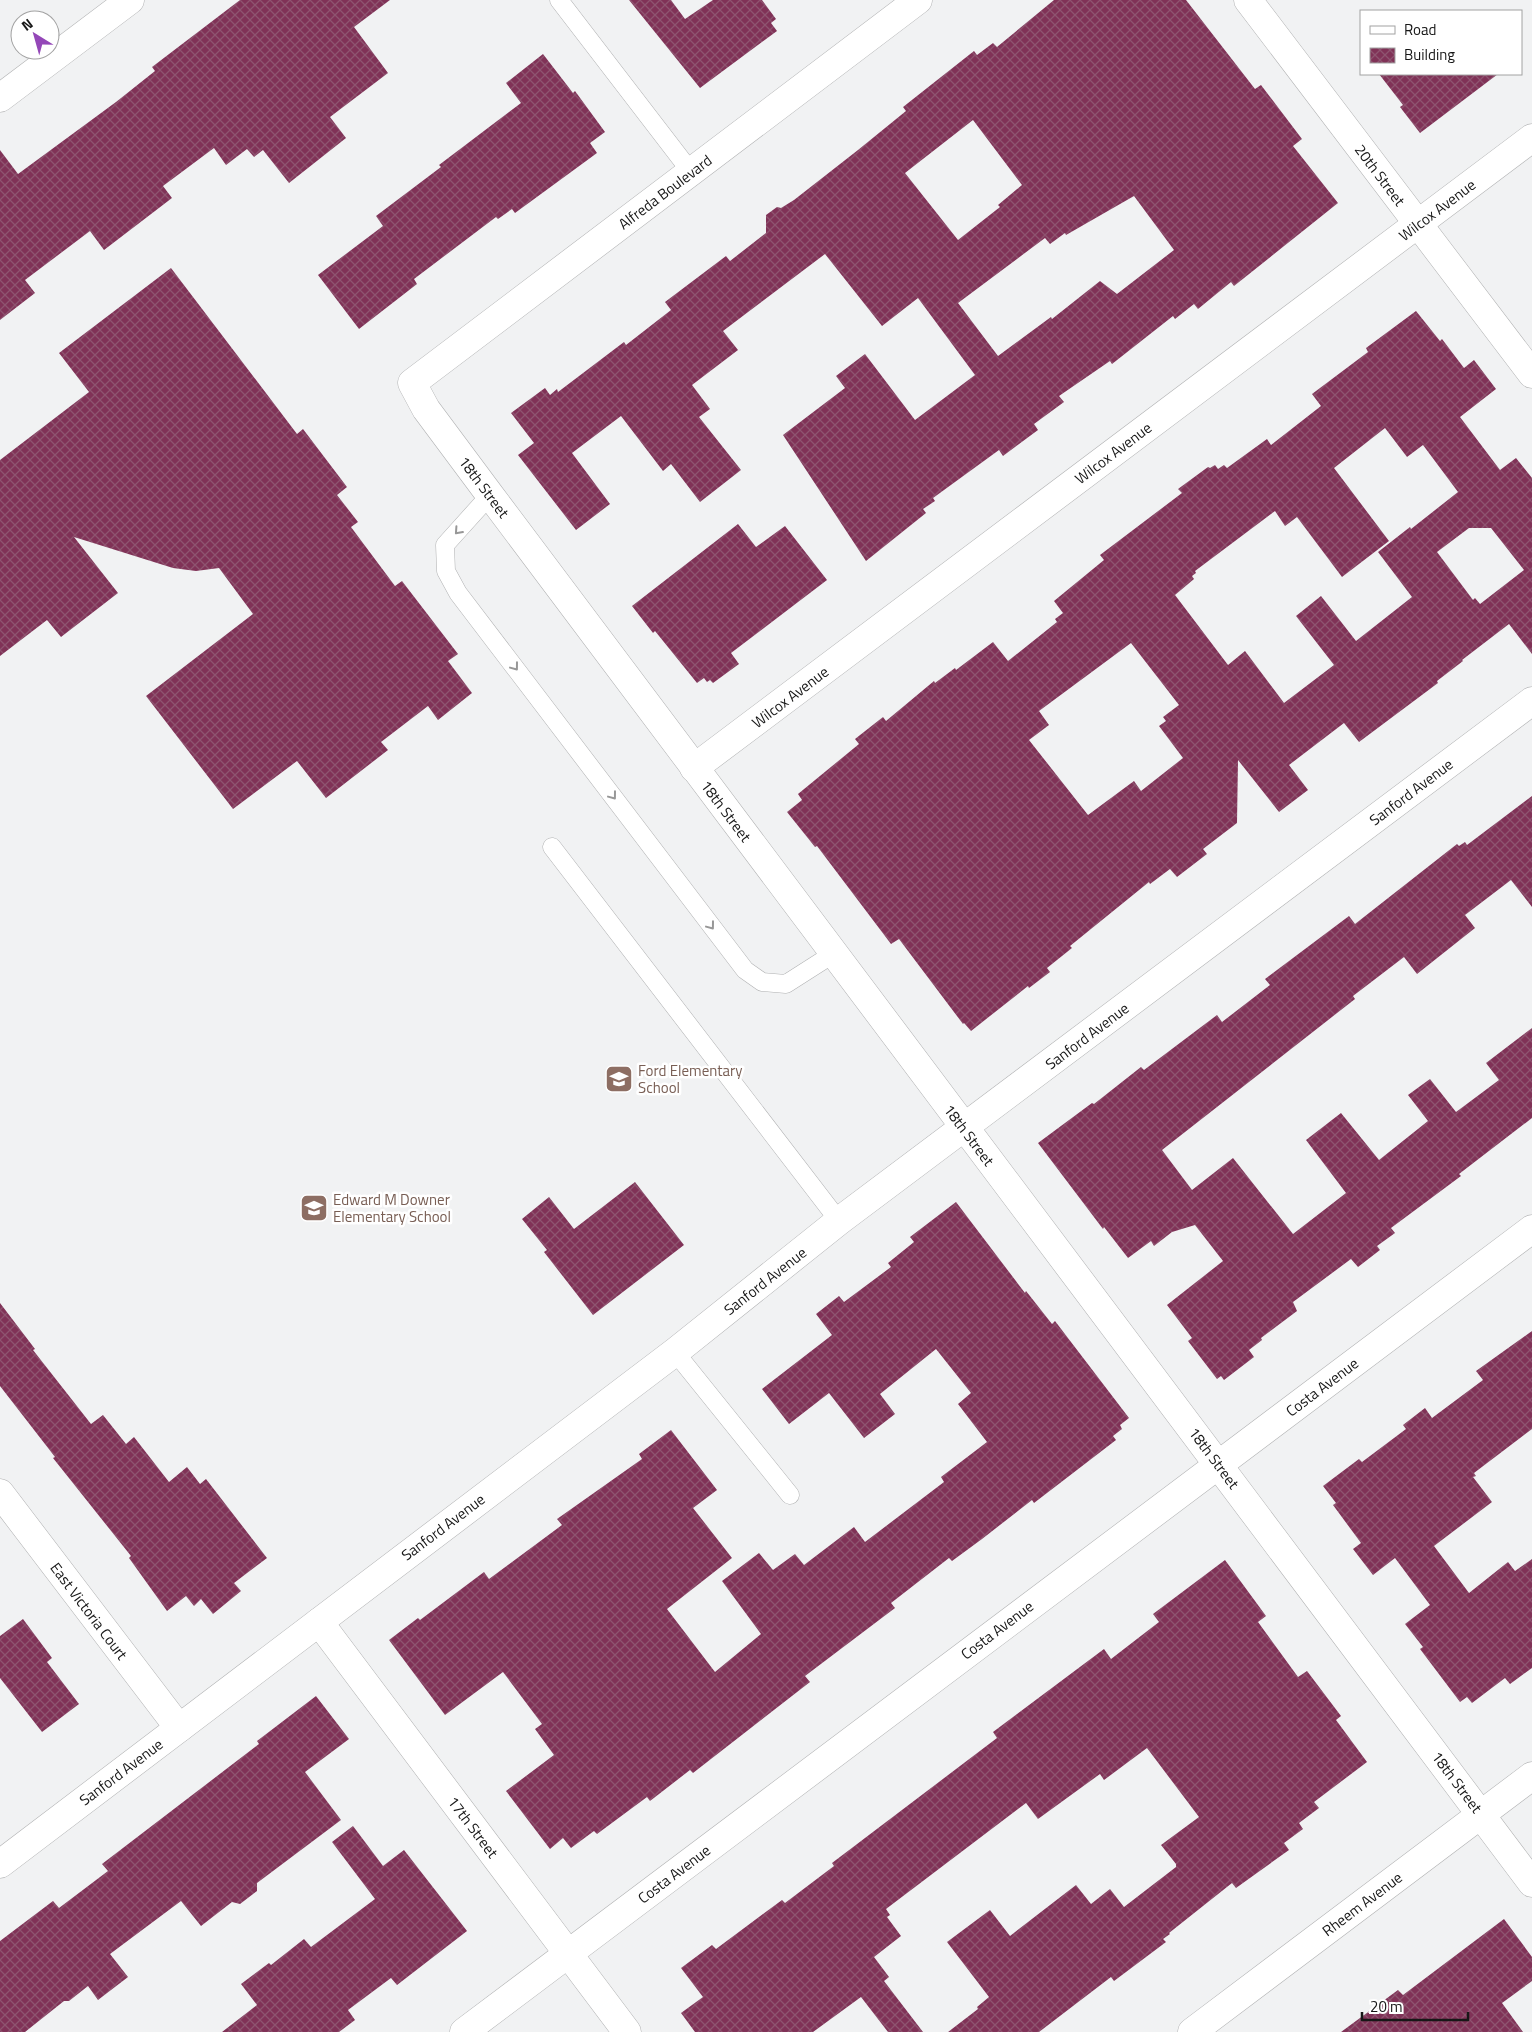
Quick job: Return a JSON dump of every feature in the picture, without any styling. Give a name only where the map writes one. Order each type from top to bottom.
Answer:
[{"type":"street","points":[[0,98],[130,0]]},
{"type":"street","name":"Alfreda Boulevard","points":[[412,383],[918,0]]},
{"type":"street","name":"20th Street","points":[[1248,0],[1532,374]]},
{"type":"street","name":"Wilcox Avenue","points":[[694,768],[1532,138]]},
{"type":"street","name":"18th Street","points":[[412,383],[426,409],[490,495],[1532,1883]]},
{"type":"street","name":"Sanford Avenue","points":[[0,1864],[675,1352],[839,1221],[1532,701]]},
{"type":"street","name":"Costa Avenue","points":[[464,2032],[1532,1229]]},
{"type":"street","name":"East Victoria Court","points":[[0,1493],[9,1526],[179,1728]]},
{"type":"street","name":"17th Street","points":[[319,1622],[627,2032]]},
{"type":"street","name":"Rheem Avenue","points":[[1192,2032],[1532,1776]]},
{"type":"lane","points":[[559,0],[691,172]]},
{"type":"lane","points":[[490,495],[445,545],[446,571],[458,593],[745,970],[762,982],[786,984],[833,954]]},
{"type":"lane","points":[[552,847],[839,1221]]},
{"type":"lane","points":[[675,1352],[790,1495]]},
{"type":"building","points":[[240,0],[390,0],[354,27],[388,73],[330,117],[346,138],[289,183],[263,150],[254,157],[247,149],[226,165],[214,148],[163,186],[172,198],[104,250],[90,231],[25,280],[35,293],[0,320],[0,150],[18,174],[116,102],[155,71],[152,67]]},
{"type":"building","points":[[629,0],[671,0],[685,19],[713,0],[762,0],[776,19],[771,23],[777,31],[700,88]]},
{"type":"building","points":[[1054,0],[1186,0],[1255,89],[1261,85],[1302,139],[1293,146],[1338,203],[1234,286],[1231,282],[1198,309],[1194,304],[1175,319],[1173,316],[1112,364],[1110,361],[1059,396],[1064,402],[1034,424],[1038,430],[1003,456],[999,450],[933,498],[935,501],[923,509],[926,513],[866,561],[783,435],[845,388],[836,376],[865,354],[915,420],[975,375],[918,298],[882,326],[825,254],[723,331],[738,350],[692,385],[710,409],[699,417],[741,470],[700,502],[671,464],[663,471],[621,416],[572,453],[610,504],[576,530],[518,455],[534,443],[511,413],[545,388],[550,395],[557,389],[558,392],[624,342],[626,345],[671,310],[665,302],[726,256],[730,261],[766,233],[766,215],[777,207],[781,208],[794,200],[858,150],[906,111],[903,107],[974,51],[977,55],[993,43],[997,47]],"holes":[[[973,120],[1022,185],[998,205],[1000,207],[958,240],[905,173]],[[1134,196],[1174,250],[1117,294],[1100,281],[1052,319],[1051,317],[998,356],[958,303],[1045,238],[1050,244],[1065,233],[1066,235]]]},
{"type":"building","points":[[543,54],[573,93],[575,91],[605,132],[590,143],[597,153],[515,213],[512,209],[498,219],[496,217],[414,279],[417,284],[359,329],[318,275],[383,226],[376,216],[441,167],[439,165],[521,103],[506,83]]},
{"type":"building","points":[[1380,75],[1497,75],[1420,133],[1400,107],[1403,105]]},
{"type":"building","points":[[171,268],[297,434],[303,429],[347,487],[337,495],[358,522],[351,527],[395,586],[402,581],[458,654],[448,661],[472,693],[438,720],[428,706],[381,742],[388,750],[326,798],[297,761],[233,809],[146,696],[253,614],[219,568],[196,571],[173,568],[74,537],[118,593],[61,637],[47,620],[0,656],[0,460],[89,392],[59,353]]},
{"type":"building","points":[[1416,311],[1440,341],[1442,339],[1464,368],[1474,360],[1496,389],[1460,417],[1500,470],[1516,458],[1532,478],[1532,654],[1509,624],[1462,660],[1437,681],[1438,683],[1359,742],[1344,723],[1289,765],[1308,790],[1279,812],[1238,760],[1237,823],[1203,849],[1207,854],[1177,877],[1170,869],[1150,884],[1149,882],[1070,946],[1072,948],[1047,968],[1050,972],[1029,988],[1028,986],[971,1031],[963,1024],[899,939],[891,944],[817,846],[815,847],[787,812],[802,800],[798,794],[859,744],[855,739],[883,717],[886,721],[934,681],[935,683],[955,668],[956,670],[993,642],[1008,661],[1057,622],[1055,619],[1063,613],[1054,601],[1104,560],[1100,555],[1182,493],[1178,489],[1208,467],[1210,468],[1215,465],[1218,469],[1224,465],[1227,468],[1267,439],[1271,445],[1321,406],[1312,394],[1368,352],[1366,348]],"holes":[[[1385,428],[1407,457],[1423,445],[1458,492],[1378,552],[1412,597],[1356,641],[1321,596],[1296,616],[1334,665],[1284,703],[1245,651],[1228,665],[1175,595],[1194,579],[1192,576],[1196,573],[1195,571],[1275,511],[1285,526],[1297,517],[1342,577],[1389,541],[1334,468]],[[1469,528],[1491,528],[1524,570],[1480,604],[1475,598],[1473,600],[1437,552]],[[1131,643],[1179,705],[1163,717],[1166,721],[1159,726],[1183,758],[1141,791],[1134,781],[1088,815],[1029,740],[1049,725],[1039,711]]]},
{"type":"building","points":[[738,524],[756,547],[785,526],[827,580],[731,653],[739,664],[713,683],[710,680],[707,682],[704,678],[697,683],[632,606]]},
{"type":"building","points":[[1532,796],[1532,907],[1511,880],[1465,915],[1475,928],[1417,974],[1404,957],[1353,996],[1355,999],[1162,1150],[1192,1190],[1233,1158],[1293,1234],[1346,1193],[1306,1140],[1341,1113],[1379,1160],[1428,1121],[1408,1095],[1430,1079],[1456,1112],[1499,1080],[1486,1063],[1532,1028],[1532,1118],[1459,1174],[1461,1176],[1391,1228],[1395,1233],[1377,1246],[1380,1250],[1358,1267],[1351,1259],[1293,1302],[1297,1311],[1261,1338],[1262,1340],[1249,1350],[1254,1357],[1224,1380],[1221,1376],[1217,1379],[1188,1341],[1192,1338],[1167,1305],[1223,1261],[1195,1225],[1172,1232],[1154,1246],[1151,1241],[1128,1258],[1104,1227],[1103,1229],[1038,1143],[1092,1103],[1094,1104],[1141,1067],[1144,1070],[1217,1015],[1222,1022],[1270,985],[1265,979],[1349,916],[1355,924],[1457,844],[1459,846],[1465,842],[1467,845]]},
{"type":"building","points":[[635,1182],[684,1245],[593,1315],[544,1252],[547,1250],[522,1219],[549,1197],[574,1229]]},
{"type":"building","points":[[956,1202],[1025,1293],[1026,1291],[1052,1324],[1055,1321],[1129,1418],[1120,1425],[1122,1429],[1113,1436],[1116,1440],[1034,1503],[1032,1500],[952,1561],[949,1558],[891,1603],[895,1608],[805,1676],[810,1682],[693,1773],[690,1770],[650,1801],[647,1797],[597,1834],[594,1831],[571,1848],[563,1838],[550,1849],[506,1791],[554,1755],[535,1729],[542,1724],[503,1672],[445,1715],[389,1640],[418,1618],[420,1620],[484,1572],[489,1579],[562,1525],[557,1519],[642,1459],[639,1454],[671,1430],[717,1490],[693,1508],[732,1558],[667,1609],[715,1672],[761,1634],[722,1581],[759,1553],[773,1570],[795,1554],[804,1565],[854,1527],[865,1542],[944,1482],[941,1477],[987,1442],[958,1404],[971,1393],[936,1349],[880,1394],[895,1414],[864,1438],[829,1393],[789,1424],[762,1389],[832,1335],[816,1314],[839,1296],[844,1302],[891,1267],[888,1263],[914,1242],[910,1237]]},
{"type":"building","points":[[0,1303],[35,1349],[33,1350],[91,1424],[103,1415],[126,1444],[134,1437],[169,1482],[187,1467],[200,1484],[206,1479],[267,1558],[234,1583],[241,1591],[213,1614],[201,1599],[194,1606],[186,1596],[167,1611],[129,1558],[131,1556],[53,1458],[55,1457],[0,1386]]},
{"type":"building","points":[[1532,1331],[1532,1429],[1474,1473],[1476,1476],[1473,1477],[1492,1502],[1434,1546],[1469,1593],[1508,1562],[1515,1571],[1532,1559],[1532,1668],[1510,1684],[1505,1678],[1472,1703],[1467,1697],[1460,1702],[1420,1649],[1423,1647],[1405,1624],[1430,1605],[1395,1558],[1373,1575],[1353,1549],[1361,1543],[1333,1505],[1336,1503],[1323,1486],[1359,1459],[1362,1462],[1406,1429],[1403,1425],[1425,1408],[1432,1418],[1483,1380],[1476,1371]]},
{"type":"building","points":[[1225,1560],[1266,1616],[1258,1622],[1298,1677],[1307,1671],[1341,1716],[1336,1720],[1367,1762],[1314,1802],[1319,1808],[1299,1823],[1303,1829],[1284,1843],[1289,1850],[1236,1888],[1232,1883],[1169,1933],[1163,1939],[1166,1942],[1114,1981],[1111,1977],[1039,2032],[948,2032],[978,2009],[977,2007],[989,1997],[947,1942],[990,1910],[1010,1936],[1076,1885],[1091,1904],[1110,1889],[1124,1907],[1176,1867],[1176,1864],[1161,1845],[1199,1817],[1147,1748],[1104,1780],[1100,1774],[1038,1819],[1026,1803],[886,1909],[890,1915],[887,1917],[901,1936],[874,1957],[889,1977],[884,1981],[923,2032],[888,2032],[861,1997],[813,2032],[695,2032],[681,2013],[703,1997],[681,1968],[712,1945],[716,1949],[782,1900],[785,1903],[834,1866],[832,1863],[997,1738],[993,1732],[1104,1649],[1111,1659],[1159,1622],[1153,1614]]},
{"type":"building","points":[[23,1619],[52,1658],[47,1662],[79,1704],[42,1732],[0,1678],[0,1636]]},
{"type":"building","points":[[316,1696],[349,1739],[305,1772],[341,1820],[257,1883],[257,1891],[240,1904],[232,1902],[201,1926],[181,1901],[110,1954],[128,1977],[98,2000],[88,1986],[69,2001],[64,2001],[25,2032],[0,2032],[0,1941],[53,1901],[59,1908],[108,1871],[102,1864],[259,1744],[257,1741]]},
{"type":"building","points":[[353,1826],[383,1866],[404,1850],[467,1931],[397,1985],[391,1978],[348,2010],[355,2020],[339,2032],[222,2032],[257,2005],[241,1984],[269,1963],[271,1965],[304,1939],[311,1947],[375,1899],[332,1842]]},
{"type":"building","points":[[1504,1919],[1532,1957],[1532,1981],[1502,2003],[1523,2032],[1341,2032],[1398,1990],[1403,1995]]},
{"type":"place","name":"Ford Elementary School","points":[[619,1079]]},
{"type":"place","name":"Edward M Downer Elementary School","points":[[314,1208]]}]
